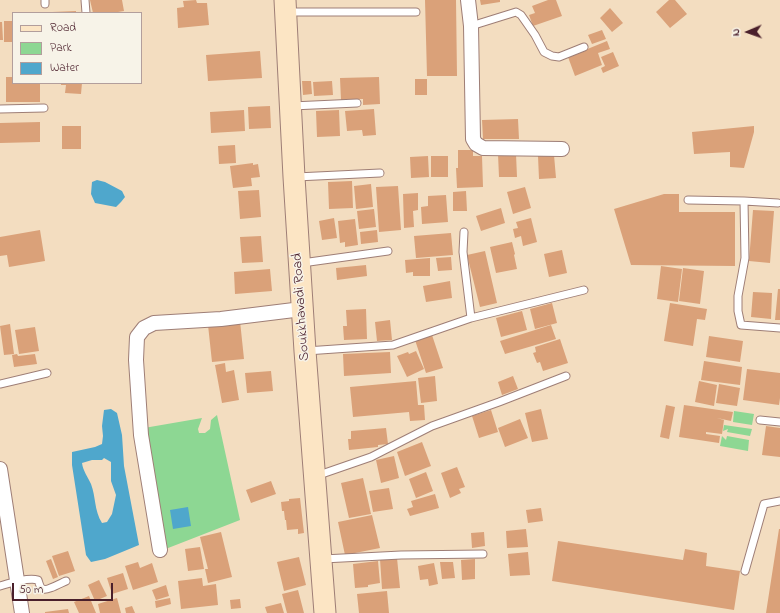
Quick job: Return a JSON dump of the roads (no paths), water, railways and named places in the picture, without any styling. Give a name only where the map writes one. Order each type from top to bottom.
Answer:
[{"type":"street","points":[[468,0],[471,26],[473,138],[476,144],[482,148],[562,150]]},
{"type":"street","name":"Soukkhavadi Road","points":[[286,6],[299,263],[325,613]]},
{"type":"street","points":[[160,550],[142,435],[136,360],[137,337],[144,328],[154,323],[221,319],[302,309]]},
{"type":"street","points":[[0,469],[5,529],[17,581],[22,613]]},
{"type":"lane","points":[[85,0],[86,12]]},
{"type":"lane","points":[[286,6],[416,12]]},
{"type":"lane","points":[[471,26],[516,12],[521,15],[535,35],[544,52],[552,56],[559,57],[584,47]]},
{"type":"lane","points":[[290,106],[357,103]]},
{"type":"lane","points":[[0,109],[44,108]]},
{"type":"lane","points":[[294,177],[380,173]]},
{"type":"lane","points":[[688,200],[778,203]]},
{"type":"lane","points":[[744,201],[745,258],[738,296],[738,311],[741,325],[780,328]]},
{"type":"lane","points":[[464,232],[463,252],[471,318]]},
{"type":"lane","points":[[299,263],[388,251]]},
{"type":"lane","points":[[305,352],[393,344],[471,318],[584,290]]},
{"type":"lane","points":[[0,384],[47,373]]},
{"type":"lane","points":[[315,477],[371,457],[432,426],[566,376]]},
{"type":"lane","points":[[760,420],[780,422]]},
{"type":"lane","points":[[745,571],[764,504],[780,501]]},
{"type":"lane","points":[[320,559],[401,555],[483,554]]},
{"type":"lane","points":[[0,586],[17,581],[35,579],[38,580],[41,588],[47,589],[66,581]]},
{"type":"water","points":[[97,180],[105,182],[122,191],[125,197],[116,207],[95,203],[91,194],[92,182]]},
{"type":"water","points":[[111,409],[117,413],[122,435],[124,466],[139,545],[105,559],[91,562],[86,555],[72,465],[72,452],[102,444],[104,410]],"holes":[[[104,458],[111,462],[111,481],[116,495],[112,514],[107,522],[102,523],[96,508],[91,484],[84,471],[82,463],[92,460],[102,460]]]},
{"type":"water","points":[[188,507],[191,526],[173,529],[170,510]]}]
